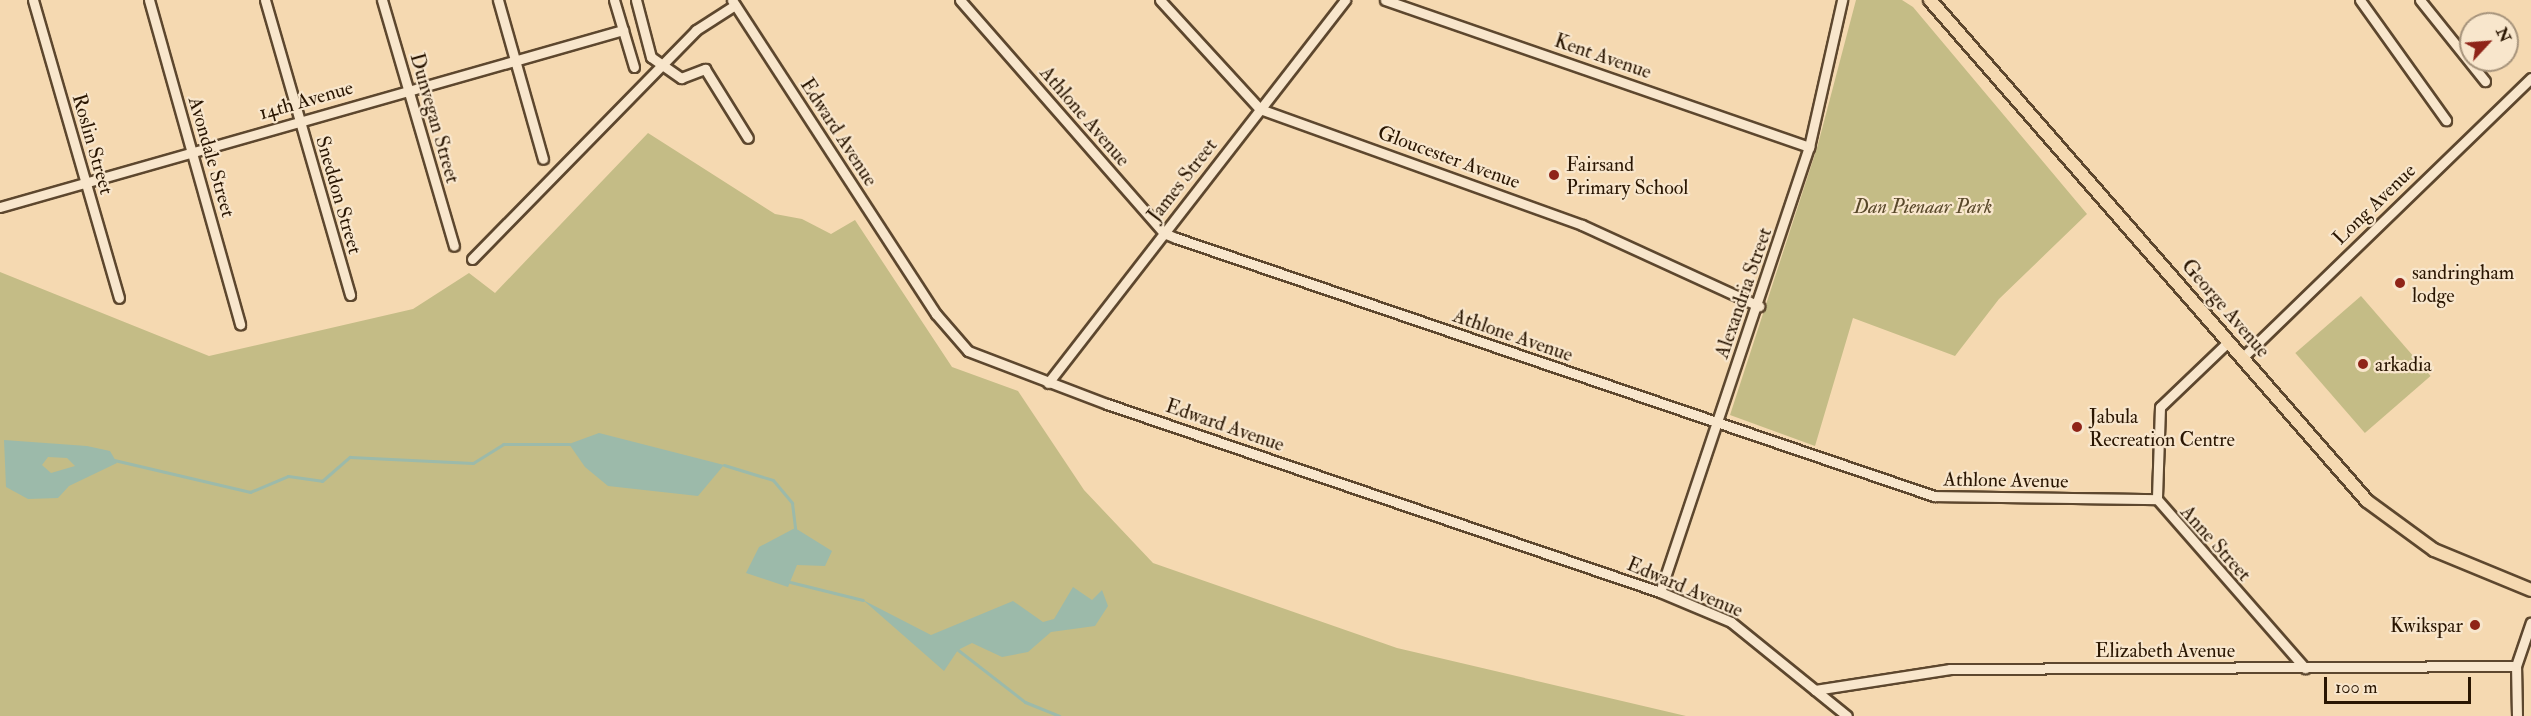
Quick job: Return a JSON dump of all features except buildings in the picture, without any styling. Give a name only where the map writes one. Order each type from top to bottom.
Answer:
[{"type":"main road","name":"George Avenue","points":[[1930,0],[2383,516],[2434,550],[2531,590]]},
{"type":"street","name":"Roslin Street","points":[[33,0],[119,298]]},
{"type":"street","name":"Avondale Street","points":[[149,0],[240,324]]},
{"type":"street","name":"Sneddon Street","points":[[265,0],[350,296]]},
{"type":"street","name":"Dunvegan Street","points":[[382,0],[454,246]]},
{"type":"street","points":[[498,0],[543,159]]},
{"type":"street","points":[[614,0],[634,67]]},
{"type":"street","points":[[636,0],[651,57],[685,79],[705,69],[748,138]]},
{"type":"street","name":"Athlone Avenue","points":[[960,0],[1164,232],[1716,425],[1943,499],[2157,499]]},
{"type":"street","name":"Gloucester Avenue","points":[[1160,0],[1260,110],[1582,225],[1759,306]]},
{"type":"street","name":"James Street","points":[[1048,383],[1345,0]]},
{"type":"street","name":"Kent Avenue","points":[[1385,0],[1809,147]]},
{"type":"street","name":"Alexandria Street","points":[[1660,592],[1759,306],[1809,147],[1842,0]]},
{"type":"street","points":[[2360,0],[2446,120]]},
{"type":"street","points":[[2420,0],[2485,81]]},
{"type":"street","points":[[472,259],[664,67],[696,30],[734,2]]},
{"type":"street","name":"Edward Avenue","points":[[734,2],[955,340],[983,359],[1660,592],[1731,622],[1847,716]]},
{"type":"street","name":"14th Avenue","points":[[0,207],[623,30]]},
{"type":"street","name":"Long Avenue","points":[[2243,357],[2531,78]]},
{"type":"street","name":"Anne Street","points":[[2229,341],[2160,407],[2157,499],[2305,668]]},
{"type":"street","points":[[2517,716],[2516,666],[2531,622]]},
{"type":"street","name":"Elizabeth Avenue","points":[[1815,690],[1950,669],[2516,666]]},
{"type":"green space","name":"Dan Pienaar Park","points":[[1856,0],[1902,0],[1913,7],[2087,214],[1999,299],[1955,356],[1853,318],[1815,446],[1730,415],[1817,148]]},
{"type":"green space","points":[[648,133],[775,214],[802,219],[831,234],[855,220],[952,367],[1018,391],[1084,490],[1153,563],[1397,648],[1686,716],[0,716],[0,272],[209,356],[413,309],[469,273],[495,293]]},
{"type":"green space","name":"arkadia","points":[[2361,296],[2431,376],[2365,433],[2295,353]]},
{"type":"shaded area","points":[[599,433],[724,465],[698,496],[608,486],[585,467],[569,444]]},
{"type":"shaded area","points":[[4,440],[87,446],[110,451],[117,463],[69,486],[58,498],[28,499],[6,487]],"holes":[[[48,457],[67,458],[75,466],[51,473],[42,465]]]},
{"type":"shaded area","points":[[795,528],[832,551],[825,566],[797,565],[788,587],[746,573],[759,547]]},
{"type":"shaded area","points":[[1073,587],[1092,600],[1102,590],[1108,606],[1095,626],[1051,632],[1028,652],[1002,657],[972,643],[958,650],[944,671],[863,600],[931,635],[1013,601],[1043,622],[1054,619]]},
{"type":"waterway","points":[[114,460],[250,492],[288,476],[322,481],[350,457],[473,463],[503,444],[569,444]]},
{"type":"waterway","points":[[724,465],[773,480],[792,503],[795,528]]},
{"type":"waterway","points":[[790,582],[863,600]]},
{"type":"waterway","points":[[958,650],[1025,702],[1059,716]]},
{"type":"place","name":"Fairsand Primary School","points":[[1554,175]]},
{"type":"place","name":"sandringham lodge","points":[[2400,283]]},
{"type":"place","name":"arkadia","points":[[2363,364]]},
{"type":"place","name":"Jabula Recreation Centre","points":[[2077,427]]},
{"type":"place","name":"Kwikspar","points":[[2475,625]]}]
